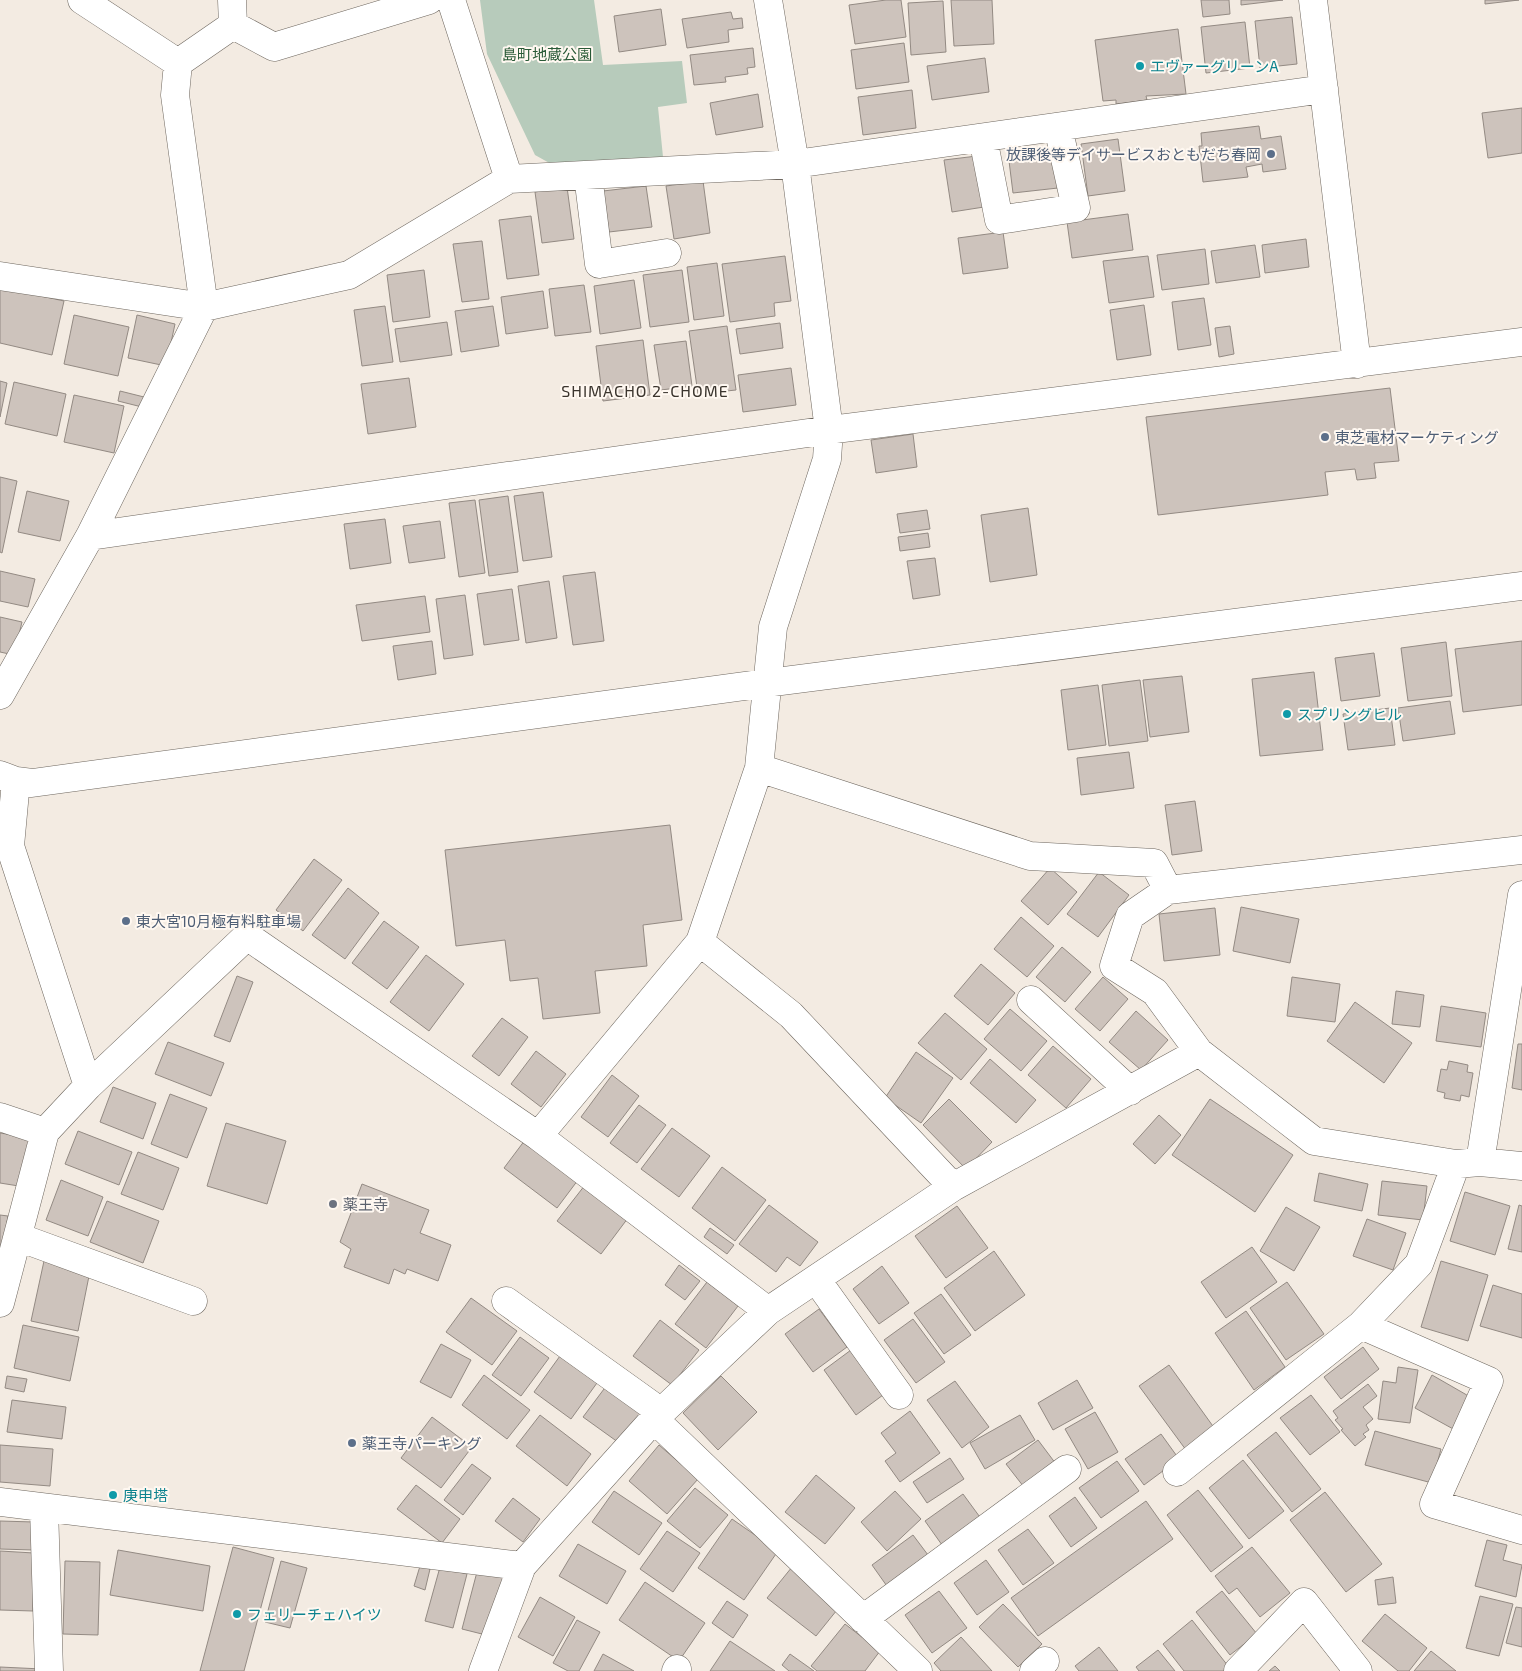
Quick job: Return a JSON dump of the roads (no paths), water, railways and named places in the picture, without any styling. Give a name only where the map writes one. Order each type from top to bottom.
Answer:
[{"type":"street","points":[[82,0],[178,62]]},
{"type":"street","points":[[0,695],[90,536],[204,306],[175,95],[178,62],[233,13],[274,47],[429,0]]},
{"type":"street","points":[[451,0],[509,179]]},
{"type":"street","points":[[538,1136],[700,942],[759,768],[773,627],[827,459],[829,430],[795,164],[768,0]]},
{"type":"street","points":[[1313,0],[1357,364]]},
{"type":"street","points":[[0,276],[204,306],[348,275],[509,179],[795,164],[1324,90]]},
{"type":"street","points":[[983,138],[999,220],[1076,208],[1058,127]]},
{"type":"street","points":[[588,175],[599,264],[667,254]]},
{"type":"street","points":[[90,536],[829,430],[1522,342]]},
{"type":"street","points":[[88,1086],[10,846],[8,778],[41,782],[767,683],[1522,586]]},
{"type":"street","points":[[759,768],[1030,856],[1154,863],[1168,890]]},
{"type":"street","points":[[1522,850],[1168,890],[1130,916],[1114,966],[1155,992],[1199,1052],[1314,1142],[1468,1163],[1522,1166]]},
{"type":"street","points":[[1177,1472],[1361,1325],[1419,1264],[1468,1163],[1522,895]]},
{"type":"street","points":[[0,1303],[45,1132],[88,1086],[247,936],[538,1136],[768,1311]]},
{"type":"street","points":[[700,942],[791,1015],[953,1187]]},
{"type":"street","points":[[1031,1000],[1130,1091]]},
{"type":"street","points":[[483,1671],[522,1566],[657,1415],[768,1311],[953,1187],[1199,1052]]},
{"type":"street","points":[[0,1117],[45,1132]]},
{"type":"street","points":[[18,1237],[193,1301]]},
{"type":"street","points":[[816,1279],[899,1395]]},
{"type":"street","points":[[506,1301],[657,1415],[918,1671]]},
{"type":"street","points":[[1361,1325],[1489,1381],[1434,1504],[1522,1530]]},
{"type":"street","points":[[863,1619],[1067,1469]]},
{"type":"street","points":[[0,1502],[522,1566]]},
{"type":"street","points":[[44,1508],[49,1671]]},
{"type":"street","points":[[1238,1671],[1304,1602],[1358,1671]]},
{"type":"place","name":"エヴァーグリーンA","points":[[1140,66]]},
{"type":"place","name":"放課後等デイサービスおともだち春岡","points":[[1271,154]]},
{"type":"place","name":"東芝電材マーケティング","points":[[1325,437]]},
{"type":"place","name":"スプリングヒル","points":[[1287,714]]},
{"type":"place","name":"東大宮10月極有料駐車場","points":[[126,921]]},
{"type":"place","name":"薬王寺","points":[[333,1204]]},
{"type":"place","name":"薬王寺パーキング","points":[[352,1443]]},
{"type":"place","name":"庚申塔","points":[[113,1495]]},
{"type":"place","name":"フェリーチェハイツ","points":[[237,1614]]},
{"type":"district","name":"SHIMACHO 2-CHOME","points":[[645,390]]},
{"type":"park label","name":"島町地蔵公園","points":[[547,54]]}]
